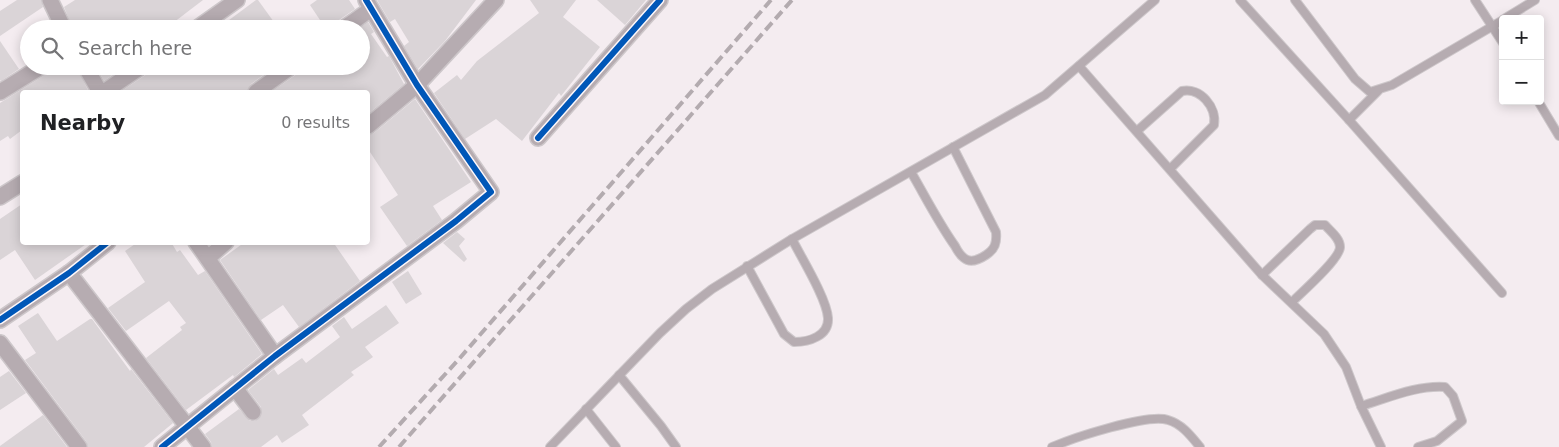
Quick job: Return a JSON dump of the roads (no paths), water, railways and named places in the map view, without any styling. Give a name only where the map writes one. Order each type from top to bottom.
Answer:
[{"type":"street","points":[[209,20],[237,0]]},
{"type":"street","points":[[370,124],[417,85],[496,0]]},
{"type":"street","points":[[538,138],[660,0]]},
{"type":"street","points":[[52,1],[60,20]]},
{"type":"street","points":[[162,447],[274,356],[456,221],[491,192],[417,85],[369,4],[353,20]]},
{"type":"street","points":[[0,92],[27,75]]},
{"type":"street","points":[[90,75],[99,90]]},
{"type":"street","points":[[107,90],[129,75]]},
{"type":"street","points":[[259,90],[280,75]]},
{"type":"street","points":[[0,197],[20,184]]},
{"type":"street","points":[[0,320],[69,273],[104,245]]},
{"type":"street","points":[[198,245],[274,356]]},
{"type":"street","points":[[208,258],[223,245]]},
{"type":"street","points":[[69,273],[204,447]]},
{"type":"street","points":[[0,343],[79,447]]},
{"type":"street","points":[[235,388],[253,412]]},
{"type":"lane","points":[[550,447],[686,309],[746,266],[1045,95],[1155,0]]},
{"type":"lane","points":[[1240,0],[1350,120],[1502,293]]},
{"type":"lane","points":[[1295,0],[1355,79],[1370,92],[1392,85],[1499,22]]},
{"type":"lane","points":[[1476,0],[1499,37]]},
{"type":"lane","points":[[1510,15],[1535,0]]},
{"type":"lane","points":[[1079,66],[1262,275],[1324,334],[1346,367],[1361,406],[1381,447]]},
{"type":"lane","points":[[1137,131],[1182,91],[1190,89],[1207,102],[1214,112],[1214,125],[1170,169]]},
{"type":"lane","points":[[1350,120],[1378,91]]},
{"type":"lane","points":[[1540,105],[1559,136]]},
{"type":"lane","points":[[911,172],[947,235],[964,258],[969,261],[984,256],[992,250],[997,242],[996,232],[953,147]]},
{"type":"lane","points":[[1262,275],[1310,228],[1315,225],[1324,225],[1339,241],[1339,251],[1333,261],[1292,302]]},
{"type":"lane","points":[[746,266],[784,334],[794,342],[807,342],[817,337],[825,330],[829,319],[826,306],[792,239]]},
{"type":"lane","points":[[619,375],[676,447]]},
{"type":"lane","points":[[1361,406],[1421,388],[1445,387],[1453,396],[1462,421],[1438,441],[1418,447]]},
{"type":"lane","points":[[586,409],[616,447]]},
{"type":"lane","points":[[1052,447],[1075,438],[1149,418],[1167,419],[1184,429],[1200,447]]},
{"type":"railway","points":[[379,447],[459,359],[771,0]]},
{"type":"railway","points":[[399,447],[792,0]]}]
